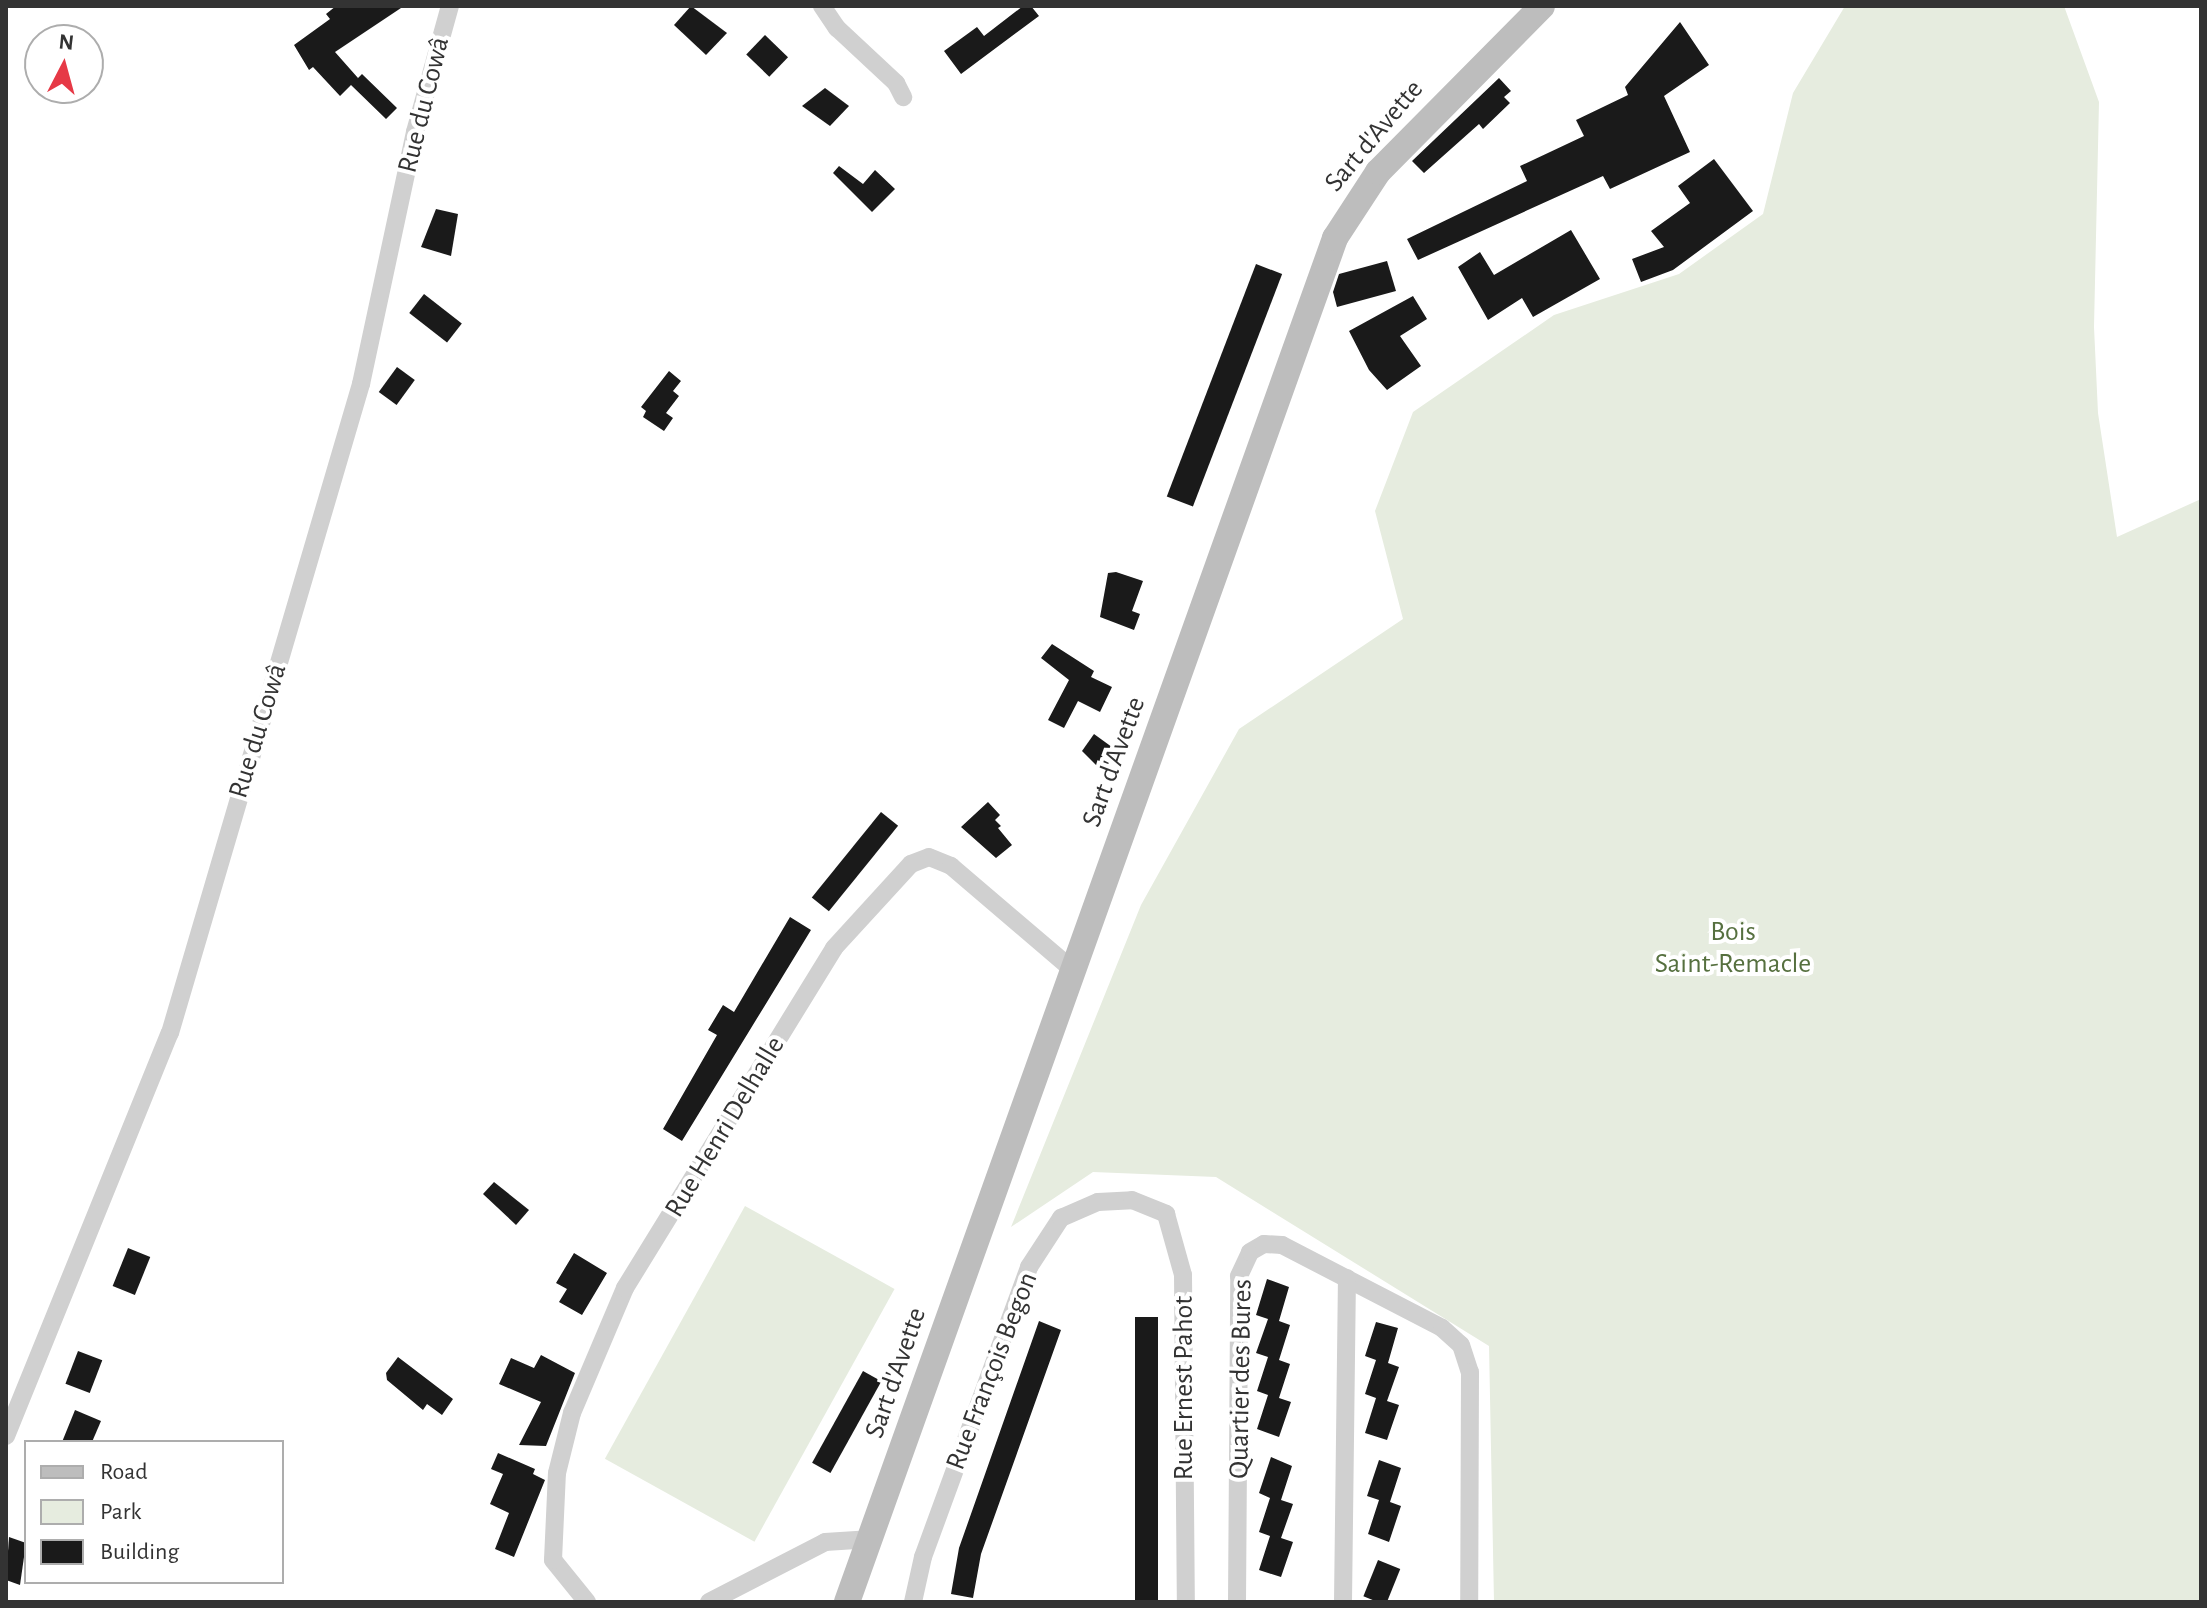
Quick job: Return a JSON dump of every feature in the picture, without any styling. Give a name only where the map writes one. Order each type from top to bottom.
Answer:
[{"type":"street","name":"Rue du Cowâ","points":[[6,1436],[170,1033],[361,384],[415,132],[450,6]]},
{"type":"street","points":[[822,6],[837,28],[888,74],[903,97]]},
{"type":"street","name":"Sart d'Avette","points":[[847,1602],[1335,238],[1378,172],[1542,6]]},
{"type":"street","name":"Rue Henri Delhalle","points":[[587,1602],[553,1560],[557,1473],[572,1413],[625,1288],[834,948],[911,864],[929,857],[951,866],[1074,971]]},
{"type":"street","name":"Rue François Begon","points":[[913,1602],[923,1557],[1029,1267],[1061,1218],[1098,1202],[1132,1200]]},
{"type":"street","name":"Rue Ernest Pahot","points":[[1132,1200],[1166,1214],[1183,1275],[1186,1602]]},
{"type":"street","name":"Quartier des Bures","points":[[1237,1602],[1239,1276],[1250,1252],[1264,1244],[1282,1245],[1347,1278]]},
{"type":"street","points":[[1343,1602],[1347,1278],[1442,1328],[1461,1345],[1470,1372],[1469,1602]]},
{"type":"street","points":[[709,1602],[825,1542],[872,1539]]},
{"type":"green space","name":"Bois Saint-Remacle","points":[[1845,6],[2064,6],[2099,102],[2094,327],[2098,413],[2117,537],[2201,499],[2201,1602],[1494,1602],[1489,1346],[1216,1177],[1093,1172],[1011,1227],[1141,905],[1239,729],[1403,619],[1375,511],[1413,412],[1554,315],[1679,274],[1763,214],[1793,93]]},
{"type":"green space","points":[[745,1206],[895,1289],[754,1542],[605,1459]]},
{"type":"building","points":[[336,6],[404,6],[335,52],[358,78],[362,74],[397,108],[386,119],[351,85],[340,96],[313,67],[309,70],[294,45],[330,19],[326,14]]},
{"type":"building","points":[[691,6],[727,33],[706,55],[674,25]]},
{"type":"building","points":[[1023,6],[1031,6],[1039,16],[961,74],[944,51],[977,27],[984,36]]},
{"type":"building","points":[[1680,22],[1709,65],[1664,96],[1690,152],[1610,189],[1603,176],[1418,260],[1407,239],[1527,181],[1520,166],[1584,136],[1576,120],[1628,95],[1625,87]]},
{"type":"building","points":[[765,35],[788,57],[769,77],[746,54]]},
{"type":"building","points":[[1499,78],[1511,91],[1504,97],[1510,103],[1483,129],[1479,124],[1424,173],[1412,161]]},
{"type":"building","points":[[825,88],[849,106],[830,126],[802,106]]},
{"type":"building","points":[[1714,159],[1753,211],[1673,270],[1641,282],[1632,259],[1664,247],[1651,231],[1690,203],[1678,186]]},
{"type":"building","points":[[839,166],[863,184],[875,170],[895,189],[872,212],[833,173]]},
{"type":"building","points":[[436,209],[458,214],[451,256],[421,247]]},
{"type":"building","points":[[1571,230],[1600,279],[1533,317],[1522,298],[1488,320],[1458,267],[1480,252],[1494,275]]},
{"type":"building","points":[[1387,261],[1396,291],[1337,307],[1333,292],[1339,274]]},
{"type":"building","points":[[1256,264],[1282,274],[1193,506],[1167,496]]},
{"type":"building","points":[[424,294],[462,324],[447,342],[409,313]]},
{"type":"building","points":[[1413,296],[1427,319],[1400,336],[1421,366],[1387,390],[1369,370],[1349,331]]},
{"type":"building","points":[[397,367],[415,380],[397,405],[379,392]]},
{"type":"building","points":[[669,371],[681,381],[673,391],[679,396],[666,413],[673,418],[664,431],[643,417],[646,411],[641,407]]},
{"type":"building","points":[[1116,572],[1143,581],[1132,611],[1140,614],[1134,630],[1100,617],[1108,573]]},
{"type":"building","points":[[1052,644],[1094,671],[1091,677],[1112,687],[1100,712],[1078,701],[1064,728],[1048,720],[1069,680],[1041,658]]},
{"type":"building","points":[[1094,734],[1116,750],[1102,771],[1082,751]]},
{"type":"building","points":[[988,802],[1000,815],[995,820],[1001,826],[998,828],[1012,845],[996,858],[961,827]]},
{"type":"building","points":[[881,812],[898,826],[829,911],[812,897]]},
{"type":"building","points":[[790,917],[811,930],[682,1141],[663,1129],[717,1035],[708,1030],[723,1005],[734,1012]]},
{"type":"building","points":[[494,1182],[529,1210],[516,1225],[483,1194]]},
{"type":"building","points":[[128,1248],[150,1257],[135,1295],[113,1286]]},
{"type":"building","points":[[574,1253],[607,1273],[582,1315],[559,1302],[567,1289],[556,1283]]},
{"type":"building","points":[[1267,1279],[1289,1287],[1279,1321],[1290,1325],[1279,1360],[1290,1364],[1279,1398],[1291,1402],[1279,1437],[1257,1429],[1268,1395],[1257,1391],[1268,1357],[1256,1353],[1268,1319],[1256,1315]]},
{"type":"building","points":[[1135,1317],[1158,1317],[1158,1602],[1135,1602]]},
{"type":"building","points":[[1039,1321],[1061,1330],[981,1554],[973,1598],[951,1594],[959,1548]]},
{"type":"building","points":[[1376,1322],[1398,1328],[1388,1363],[1399,1367],[1387,1401],[1399,1405],[1387,1440],[1365,1433],[1376,1398],[1365,1394],[1376,1360],[1365,1356]]},
{"type":"building","points":[[78,1351],[102,1360],[90,1393],[65,1384]]},
{"type":"building","points":[[541,1355],[575,1373],[546,1446],[519,1445],[541,1402],[499,1384],[511,1358],[534,1368]]},
{"type":"building","points":[[398,1357],[453,1399],[442,1415],[427,1404],[423,1410],[387,1380],[386,1373]]},
{"type":"building","points":[[863,1371],[881,1381],[830,1473],[812,1463]]},
{"type":"building","points":[[75,1410],[101,1421],[93,1440],[63,1440]]},
{"type":"building","points":[[498,1453],[535,1469],[533,1474],[545,1480],[514,1557],[495,1549],[509,1513],[490,1504],[503,1474],[491,1469]]},
{"type":"building","points":[[1271,1457],[1292,1466],[1281,1500],[1293,1504],[1281,1538],[1293,1542],[1281,1577],[1259,1570],[1270,1536],[1259,1532],[1270,1498],[1259,1493]]},
{"type":"building","points":[[1379,1460],[1401,1468],[1390,1502],[1401,1506],[1389,1542],[1368,1534],[1379,1500],[1367,1496]]},
{"type":"building","points":[[9,1537],[24,1542],[24,1557],[20,1585],[6,1580]]},
{"type":"building","points":[[1378,1560],[1400,1569],[1387,1602],[1363,1596]]}]
